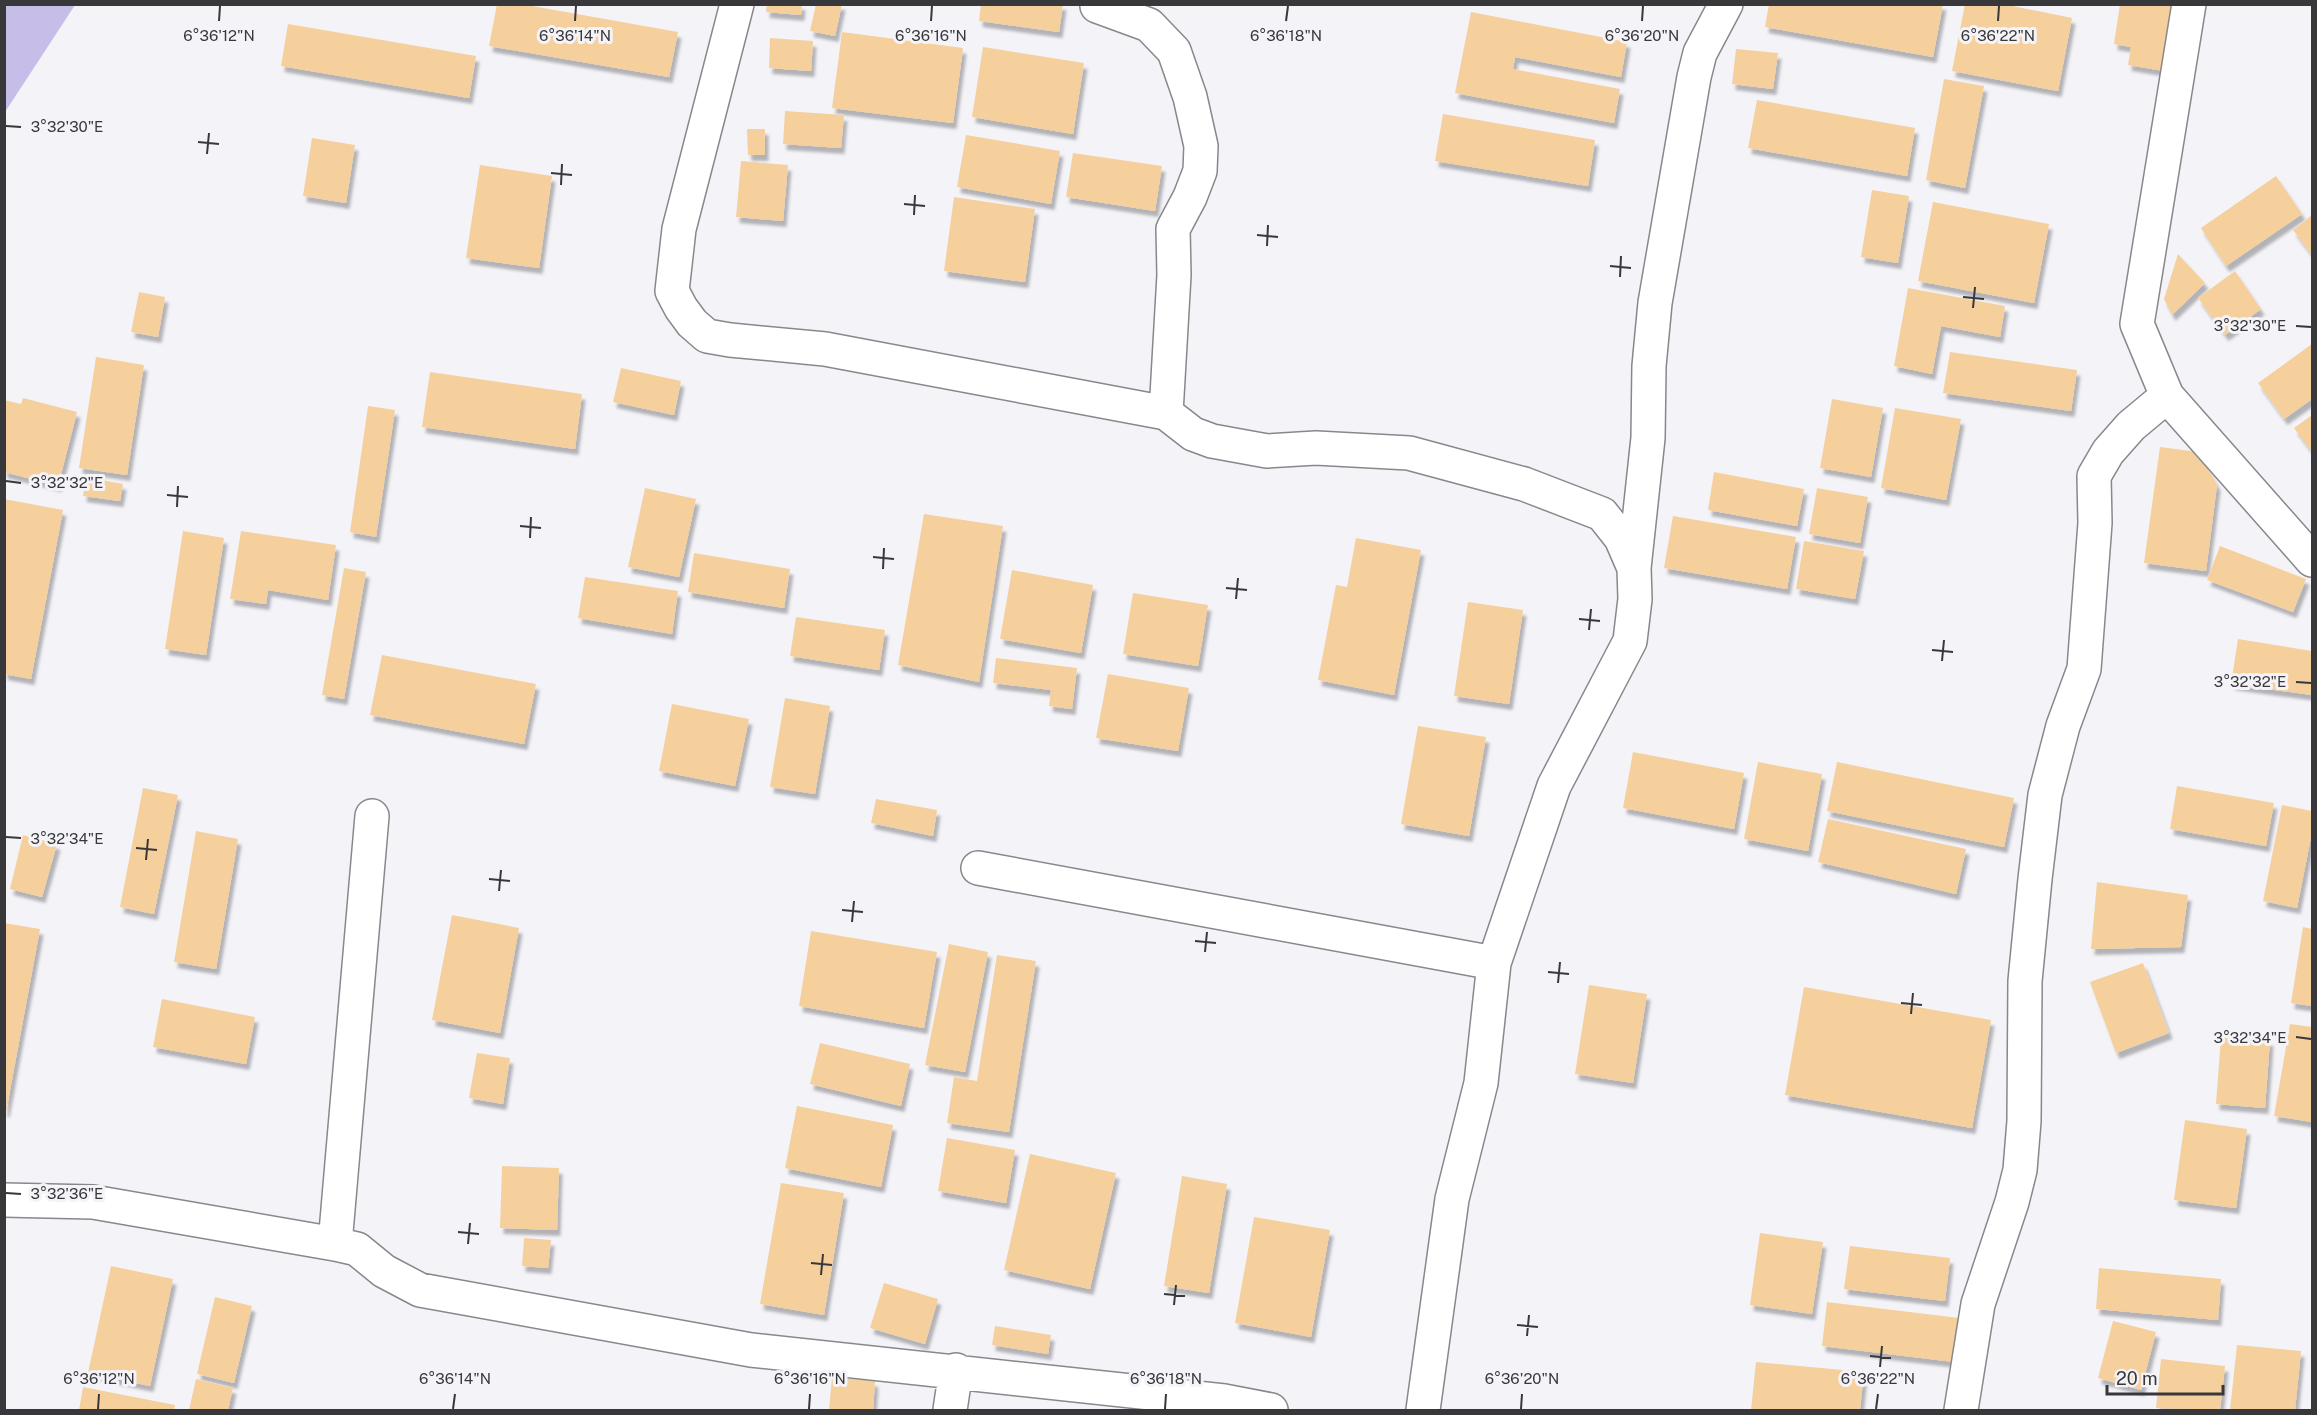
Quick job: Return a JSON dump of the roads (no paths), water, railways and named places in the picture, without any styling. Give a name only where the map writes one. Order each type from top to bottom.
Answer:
[{"type":"street","points":[[737,4],[679,229],[672,291],[692,323],[707,336],[825,349],[1166,413],[1192,434],[1212,441],[1267,451],[1316,448],[1408,453],[1524,484],[1602,514],[1621,538],[1634,568]]},
{"type":"street","points":[[1423,1410],[1452,1199],[1481,1083],[1494,963],[1554,786],[1630,640],[1635,599],[1634,568],[1648,438],[1649,366],[1655,303],[1696,69],[1700,53],[1726,4]]},
{"type":"street","points":[[2189,4],[2137,324],[2167,396],[2313,560]]},
{"type":"street","points":[[1097,6],[1149,25],[1174,51],[1190,98],[1201,146],[1200,171],[1190,197],[1173,229],[1174,275],[1166,413]]},
{"type":"street","points":[[1961,1410],[1978,1304],[2012,1202],[2020,1170],[2024,1121],[2025,981],[2035,879],[2045,795],[2063,726],[2084,669],[2095,523],[2094,476],[2116,443],[2131,426],[2167,396]]},
{"type":"street","points":[[335,1244],[372,816]]},
{"type":"street","points":[[978,868],[1494,963]]},
{"type":"street","points":[[4,1200],[93,1202],[335,1244],[357,1249],[384,1271],[420,1290],[751,1350],[956,1370],[1224,1401],[1270,1410]]},
{"type":"street","points":[[950,1410],[956,1370]]}]
